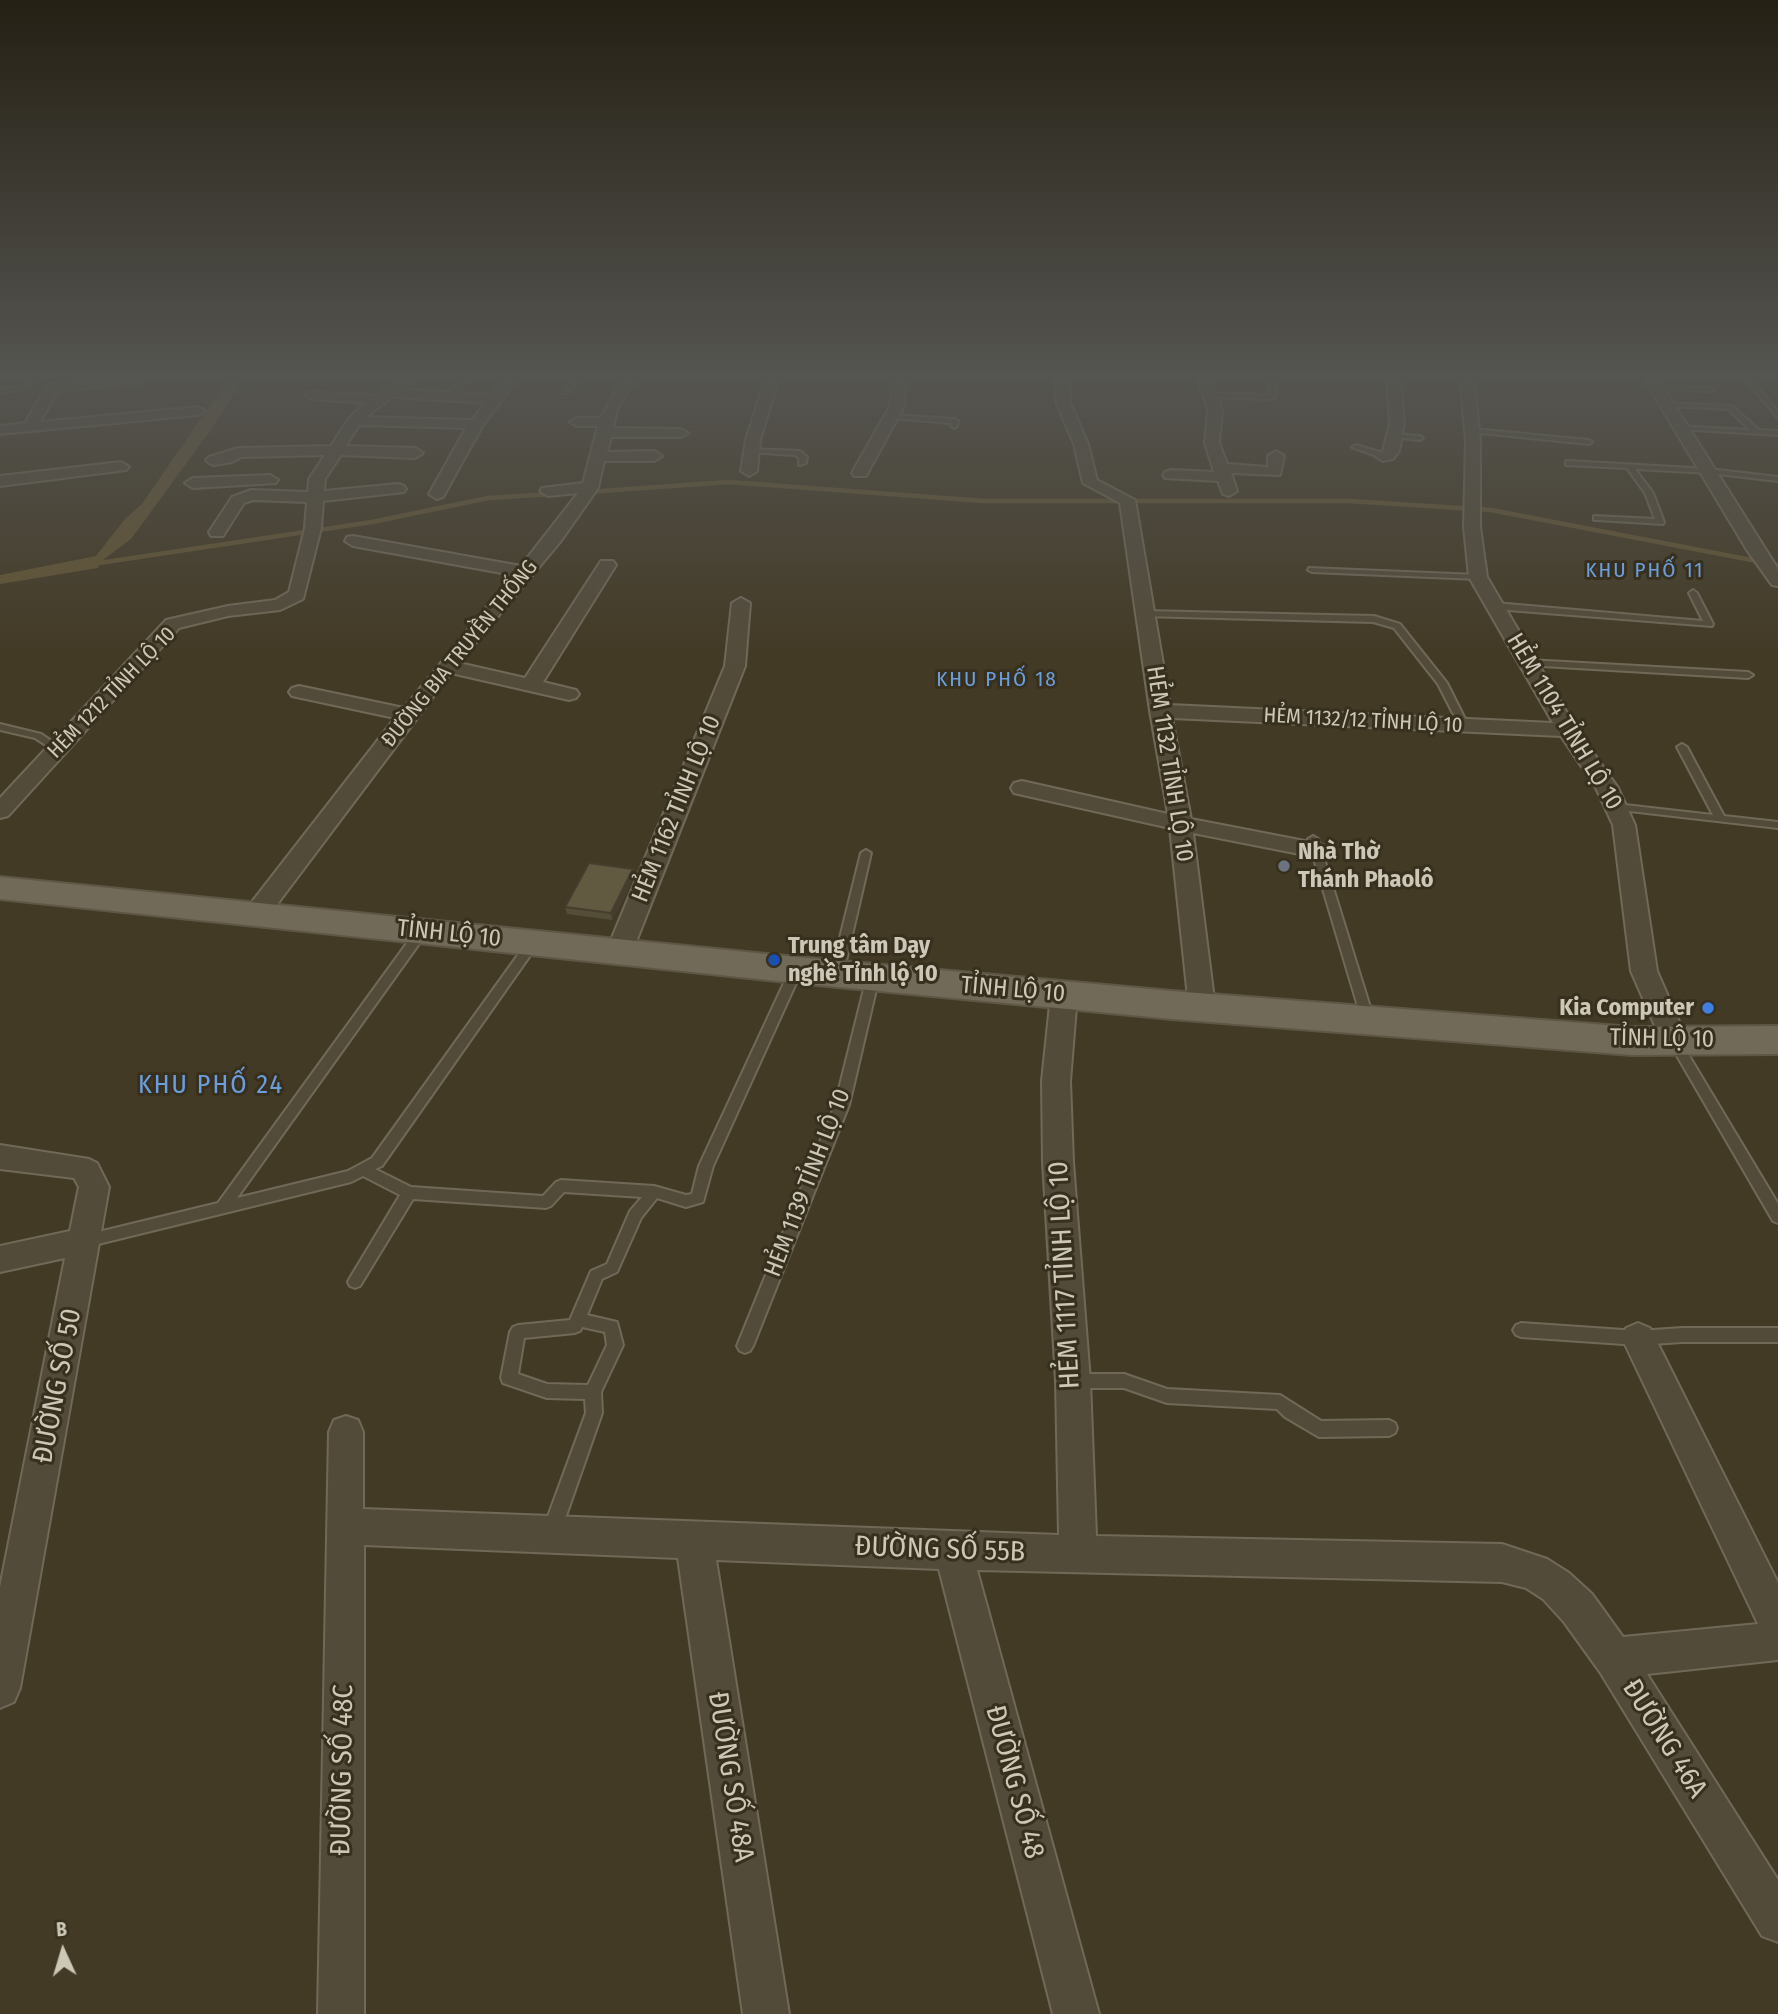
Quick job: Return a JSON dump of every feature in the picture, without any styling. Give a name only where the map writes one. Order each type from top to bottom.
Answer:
[{"type":"main road","name":"TỈNH LỘ 10","points":[[0,888],[532,944],[1202,1007],[1675,1042],[1778,1040]]},
{"type":"street","points":[[0,481],[69,473]]},
{"type":"street","points":[[193,483],[304,479],[310,473]]},
{"type":"street","points":[[437,494],[449,473]]},
{"type":"street","name":"ĐƯỜNG BIA TRUYỀN THỐNG","points":[[257,913],[446,666],[576,509],[590,488],[593,473]]},
{"type":"street","points":[[1087,473],[1091,483],[1105,491]]},
{"type":"street","points":[[1223,473],[1225,478]]},
{"type":"street","points":[[1171,475],[1225,478],[1267,473]]},
{"type":"street","name":"HẺM 1104 TỈNH LỘ 10","points":[[1473,473],[1478,577],[1567,730],[1607,788],[1624,825],[1644,971],[1675,1042]]},
{"type":"street","points":[[1710,473],[1776,578]]},
{"type":"street","name":"HẺM 1212 TỈNH LỘ 10","points":[[0,811],[173,625],[228,611],[280,605],[297,595],[311,534],[315,497],[304,479]]},
{"type":"street","points":[[548,491],[590,488]]},
{"type":"street","points":[[217,532],[238,500],[251,495],[315,497],[398,489]]},
{"type":"street","name":"HẺM 1132 TỈNH LỘ 10","points":[[1105,491],[1127,500],[1132,522],[1144,614],[1181,824],[1202,1007]]},
{"type":"street","points":[[353,541],[524,572]]},
{"type":"street","points":[[531,685],[607,565]]},
{"type":"street","name":"HẺM 1162 TỈNH LỘ 10","points":[[619,952],[735,666],[741,603]]},
{"type":"street","points":[[446,666],[569,694]]},
{"type":"street","points":[[299,692],[410,715]]},
{"type":"street","name":"HẺM 1132/12 TỈNH LỘ 10","points":[[1160,711],[1567,730]]},
{"type":"street","points":[[1022,788],[1181,824],[1314,845]]},
{"type":"street","name":"HẺM 1117 TỈNH LỘ 10","points":[[1064,995],[1056,1081],[1058,1162],[1073,1381],[1078,1555]]},
{"type":"street","name":"ĐƯỜNG SỐ 50","points":[[0,1157],[67,1164],[87,1171],[94,1187],[0,1688]]},
{"type":"street","points":[[0,1259],[85,1241]]},
{"type":"street","points":[[1638,1338],[1778,1624]]},
{"type":"street","name":"ĐƯỜNG SỐ 48C","points":[[341,2014],[346,1432]]},
{"type":"street","name":"ĐƯỜNG SỐ 55B","points":[[346,1526],[1078,1555],[1465,1560],[1503,1563],[1534,1572]]},
{"type":"street","name":"ĐƯỜNG SỐ 48A","points":[[694,1539],[766,2014]]},
{"type":"street","name":"ĐƯỜNG SỐ 48","points":[[953,1551],[1076,2014]]},
{"type":"street","name":"ĐƯỜNG 46A","points":[[1534,1572],[1556,1586],[1578,1608],[1614,1658],[1778,1920]]},
{"type":"street","points":[[1614,1658],[1778,1641]]},
{"type":"lane","points":[[1597,518],[1660,522],[1649,493],[1634,473]]},
{"type":"lane","points":[[1729,473],[1778,478]]},
{"type":"lane","points":[[1312,570],[1478,577]]},
{"type":"lane","points":[[1495,606],[1709,624],[1693,593]]},
{"type":"lane","points":[[1144,614],[1374,619],[1397,626],[1442,683],[1463,725]]},
{"type":"lane","points":[[1528,663],[1748,675]]},
{"type":"lane","points":[[0,727],[38,736],[58,749]]},
{"type":"lane","points":[[1682,747],[1720,818]]},
{"type":"lane","points":[[1616,807],[1778,825]]},
{"type":"lane","points":[[1314,845],[1368,1020]]},
{"type":"lane","name":"HẺM 1139 TỈNH LỘ 10","points":[[745,1346],[842,1105],[866,853]]},
{"type":"lane","points":[[223,1207],[422,931]]},
{"type":"lane","points":[[85,1241],[351,1176],[377,1162],[532,944]]},
{"type":"lane","points":[[364,1170],[409,1193],[546,1202],[561,1186],[654,1192],[686,1202],[698,1198],[706,1166],[796,970]]},
{"type":"lane","points":[[1675,1042],[1778,1217]]},
{"type":"lane","points":[[593,1392],[547,1391],[509,1378],[518,1332],[575,1326],[596,1275],[612,1268],[635,1215],[654,1192]]},
{"type":"lane","points":[[355,1282],[409,1193]]},
{"type":"lane","points":[[550,1534],[594,1413],[593,1392],[615,1345],[612,1327],[579,1320]]},
{"type":"lane","points":[[1521,1330],[1638,1338],[1778,1335]]},
{"type":"lane","points":[[1073,1381],[1124,1381],[1167,1396],[1280,1402],[1319,1429],[1389,1428]]},
{"type":"shaded area","points":[[163,473],[179,473],[131,539],[99,563],[98,568],[0,584],[0,575],[96,556],[125,519],[142,504]]},
{"type":"building","points":[[589,863],[633,869],[611,913],[565,907]]},
{"type":"waterway","points":[[587,492],[728,482],[985,501],[1349,501],[1491,510],[1778,565]]},
{"type":"waterway","points":[[99,563],[372,522],[488,498],[553,494]]},
{"type":"place","name":"Nhà Thờ Thánh Phaolô","points":[[1284,866]]},
{"type":"place","name":"Trung tâm Dạy nghề Tỉnh lộ 10","points":[[774,960]]},
{"type":"place","name":"Kia Computer","points":[[1708,1008]]},
{"type":"district","name":"KHU PHỐ 11","points":[[1645,571]]},
{"type":"district","name":"KHU PHỐ 18","points":[[997,680]]},
{"type":"district","name":"KHU PHỐ 24","points":[[211,1086]]}]
